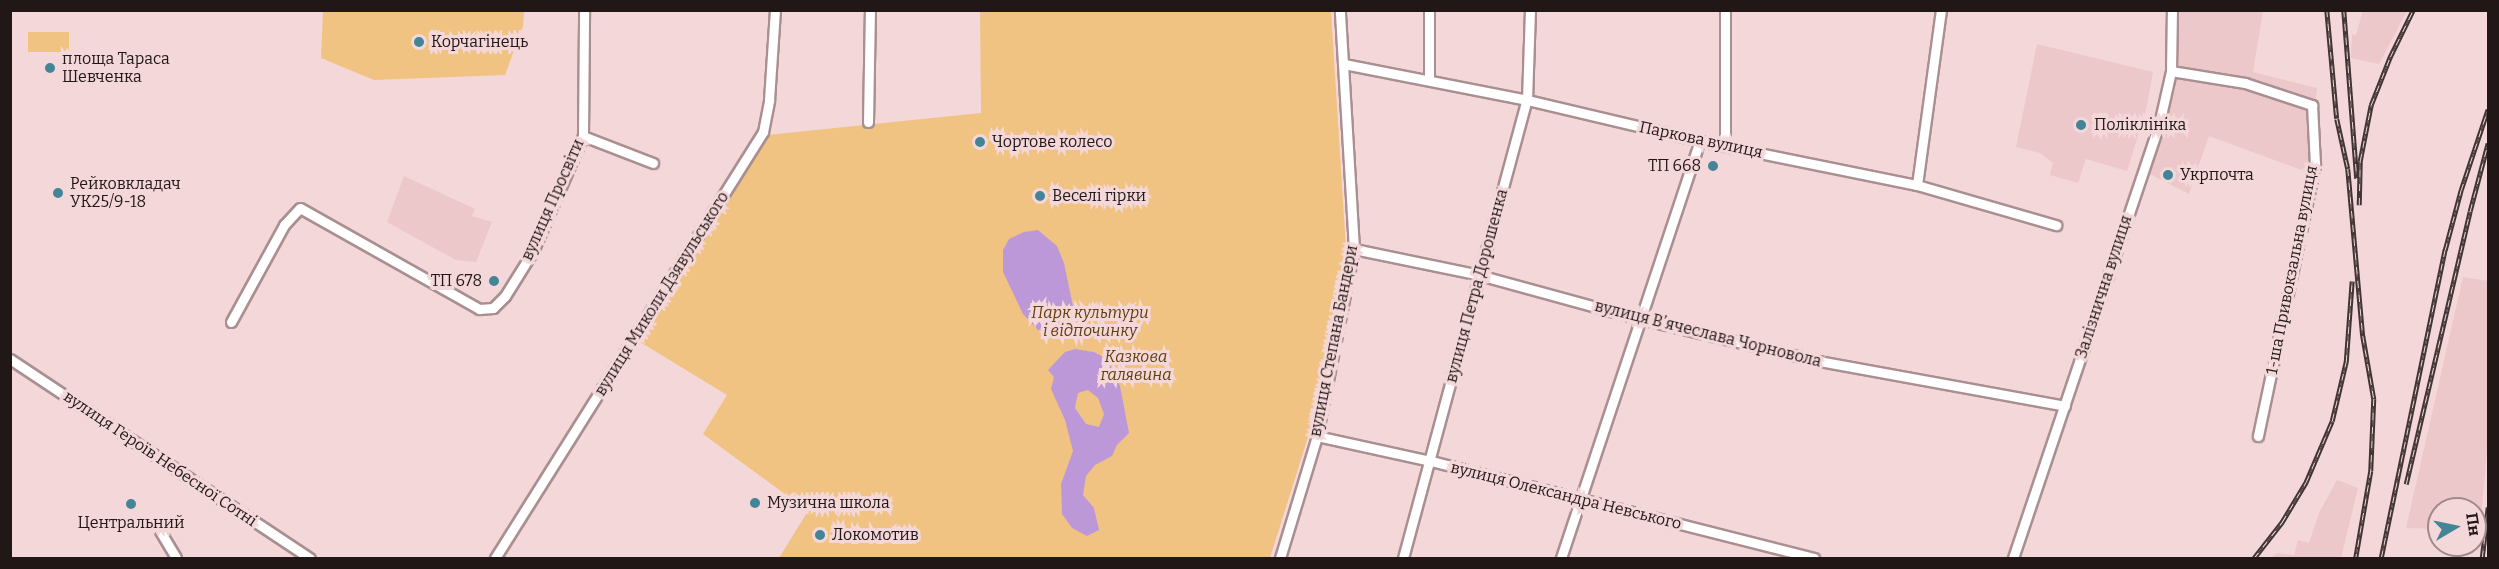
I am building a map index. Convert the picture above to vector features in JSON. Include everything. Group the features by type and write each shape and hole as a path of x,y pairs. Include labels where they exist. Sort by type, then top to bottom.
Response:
{"street":[{"name":"вулиця Просвіти","path":"231,322 284,225 300,208 479,309 493,308 505,296 533,251 582,136 584,10"},
{"name":"вулиця Миколи Дзявульського","path":"495,558 763,132 770,100 775,10"},
{"path":"868,122 870,10"},
{"name":"вулиця Степана Бандери","path":"1280,558 1317,436 1354,249 1340,10"},
{"path":"1429,10 1429,80"},
{"name":"вулиця Петра Дорошенка","path":"1403,558 1527,100 1530,10"},
{"path":"1725,10 1725,146"},
{"path":"1917,185 1941,10"},
{"name":"Залізнична вулиця","path":"2013,558 2160,120 2171,71 2172,10"},
{"name":"Паркова вулиця","path":"1344,64 1527,100 1700,141 1917,185 2056,225"},
{"name":"1-ша Привокзальна вулиця","path":"2171,71 2245,83 2312,105 2315,165 2258,436"},
{"path":"582,136 653,163"},
{"path":"1561,558 1700,141"},
{"name":"вулиця Вʼячеслава Чорновола","path":"1354,249 1479,275 1640,319 1813,360 2065,406"},
{"name":"вулиця Героїв Небесної Сотні","path":"10,359 310,558"},
{"name":"вулиця Олександра Невського","path":"1317,436 1431,461 1814,558"},
{"path":"160,531 176,558"}],"shaded area":[{"path":"2363,10 2407,11 2379,64 2351,58 2352,34 2356,35"},
{"path":"2179,11 2263,11 2253,72 2317,88 2307,172 2209,136 2189,194 2148,173 2176,77"},
{"name":"Поліклініка","path":"2037,44 2153,72 2146,110 2127,171 2086,159 2078,183 2050,175 2053,163 2040,153 2016,147"},
{"path":"404,176 475,209 472,216 492,222 476,262 456,260 387,222"},
{"path":"1038,230 1057,246 1064,263 1073,306 1072,321 1063,328 1052,331 1038,330 1023,314 1003,272 1003,250 1009,239 1024,232"},
{"path":"2463,277 2488,281 2488,442 2483,497 2427,497 2427,529 2406,528"},
{"path":"1075,349 1094,352 1107,359 1120,386 1129,433 1117,445 1112,456 1095,465 1086,476 1083,495 1094,508 1099,530 1087,536 1072,528 1062,514 1061,484 1073,451 1065,420 1051,389 1054,377 1048,370 1065,352","holes":["1088,390 1098,398 1104,414 1099,427 1086,424 1075,408 1078,393"]},
{"path":"2337,480 2358,488 2341,558 2271,558 2277,553 2294,555 2298,540 2309,543 2319,513"}],"green space":[{"name":"Корчагінець","path":"524,10 524,13 523,26 505,75 374,80 321,58 323,11"},
{"name":"Парк культури і відпочинку","path":"980,11 1331,11 1346,249 1309,434 1270,558 779,558 808,511 703,434 727,395 640,342 767,135 981,113"},
{"path":"28,32 69,32 69,52 28,52"}],"railway":[{"path":"2327,10 2337,119 2348,169 2363,336 2374,399 2371,471 2356,558"},
{"path":"2344,10 2357,178"},
{"path":"2359,205 2360,161 2371,105 2390,57 2413,10"},
{"path":"2381,558 2445,250 2461,190 2488,109"},
{"path":"2406,484 2488,143"},
{"path":"2254,558 2282,522 2306,482 2332,421 2346,362 2352,281"},
{"path":"2482,558 2488,507"}],"place":[{"name":"Корчагінець","path":"419,42"},
{"name":"площа Тараса Шевченка","path":"50,68"},
{"name":"Поліклініка","path":"2081,125"},
{"name":"Чортове колесо","path":"980,142"},
{"name":"ТП 668","path":"1713,166"},
{"name":"Укрпочта","path":"2168,175"},
{"name":"Рейковкладач УК25/9-18","path":"58,193"},
{"name":"Веселі гірки","path":"1040,196"},
{"name":"ТП 678","path":"494,281"},
{"name":"Музична школа","path":"755,503"},
{"name":"Центральний","path":"131,504"},
{"name":"Локомотив","path":"820,535"}],"park label":[{"name":"Казкова галявина","path":"1136,366"}]}
